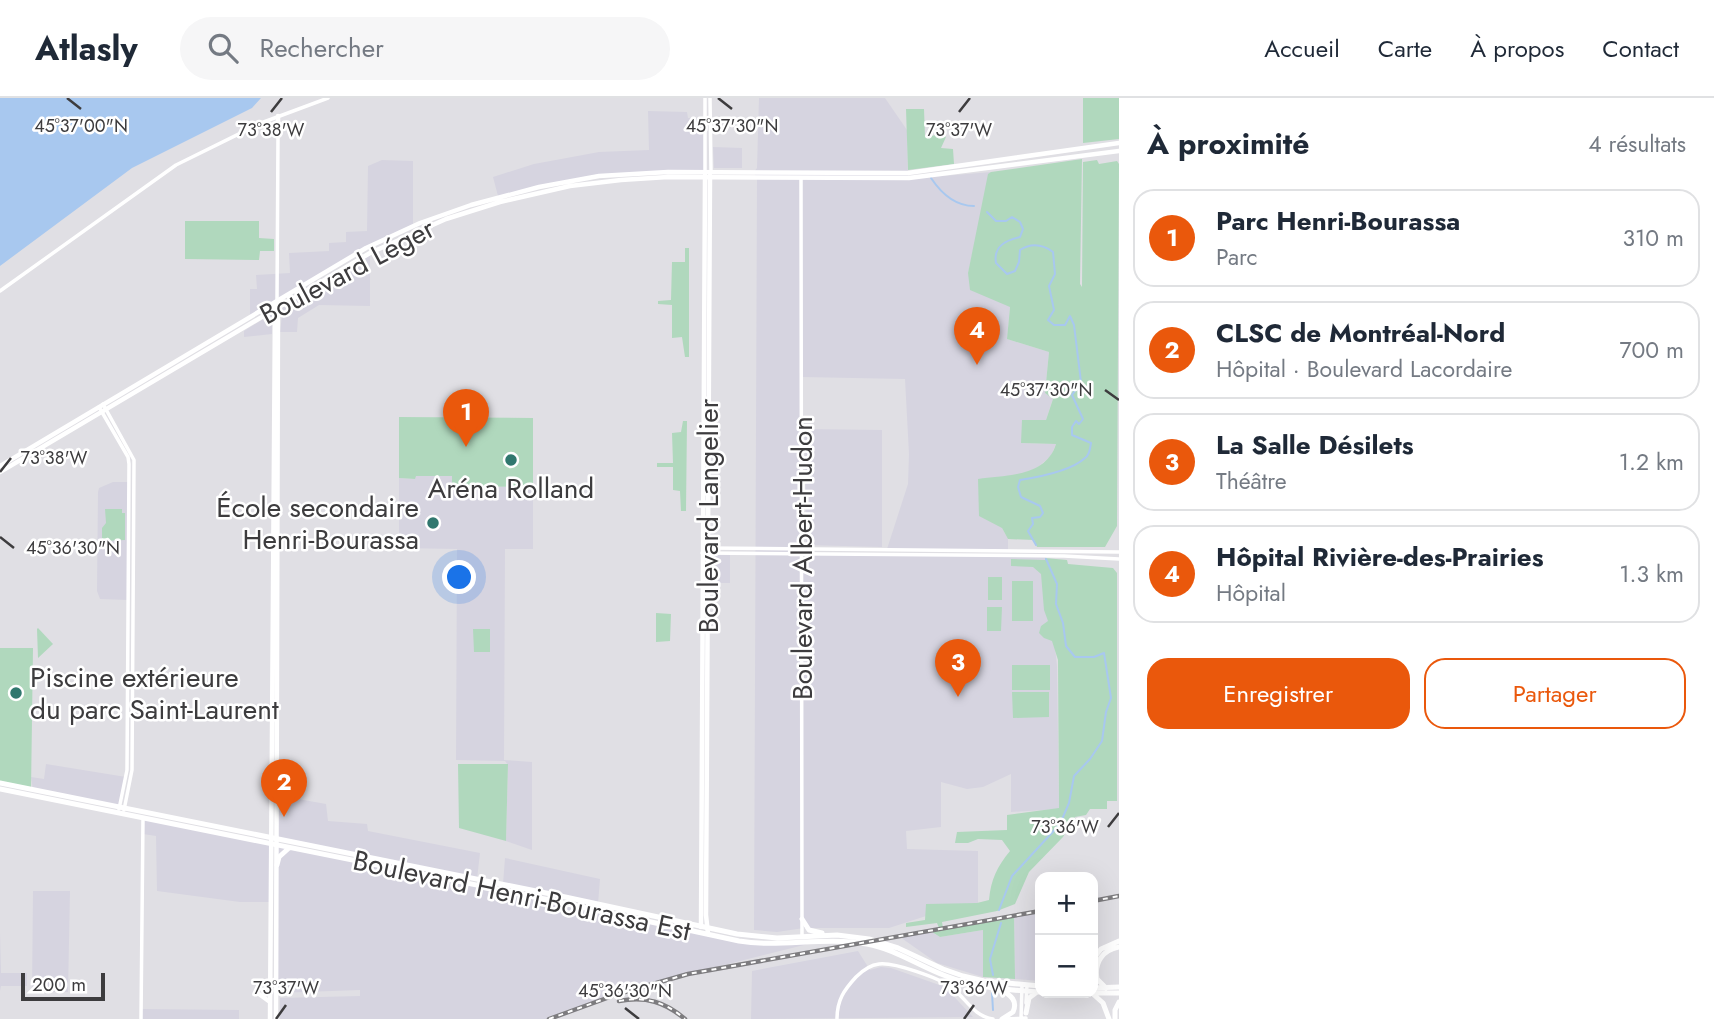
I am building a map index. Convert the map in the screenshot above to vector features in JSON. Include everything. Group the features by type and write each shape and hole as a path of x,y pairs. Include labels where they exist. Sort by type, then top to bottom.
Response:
{"main road":[{"path":"278,116 278,136"},
{"path":"899,176 1119,143"},
{"path":"899,176 1119,151"},
{"name":"Boulevard Léger","path":"0,466 277,304 392,241 464,213 514,198 570,186 668,174 899,176"},
{"name":"Boulevard Langelier","path":"704,930 708,174"},
{"path":"270,1019 274,841 277,304"},
{"name":"Boulevard Léger","path":"0,472 102,408"},
{"name":"Boulevard Henri-Bourassa Est","path":"0,783 704,930"},
{"name":"Boulevard Henri-Bourassa Est","path":"0,789 121,810"},
{"path":"274,841 277,865 276,1019"},
{"name":"Boulevard Henri-Bourassa Est","path":"274,841 296,849 704,930 755,937 840,940 869,944 897,953 949,978 998,989 1024,988"},
{"path":"277,865 285,850 296,849"},
{"path":"802,919 808,930 828,935"},
{"name":"Boulevard Henri-Bourassa Est","path":"802,939 848,935 878,941 969,978 1035,989"},
{"path":"1098,953 1119,941"},
{"path":"1106,988 1097,979 1097,964 1105,952 1119,947"},
{"path":"1098,990 1119,987"},
{"path":"998,989 1011,995 1015,1003 1013,1013 1004,1019"},
{"path":"1098,991 1119,993"},
{"path":"1024,1017 1029,998 1035,993"},
{"path":"259,994 270,1003"},
{"path":"1098,997 1109,1019"},
{"path":"1115,1019 1119,1002"}],"street":[{"path":"0,291 163,173 240,133 328,98"},
{"name":"Boulevard Langelier","path":"708,98 708,174"},
{"path":"277,304 278,136"},
{"name":"Boulevard Albert-Hudon","path":"802,175 802,939"},
{"path":"102,408 132,454 134,462 132,770 121,810"},
{"path":"705,550 1119,552"},
{"path":"802,551 1119,559"},
{"path":"141,1019 144,815"},
{"path":"837,1019 838,1001 843,992 868,967 887,964 943,982 977,1013 993,1019"},
{"path":"1004,1019 1024,1017 1024,988"}],"shaded area":[{"path":"759,98 885,98 907,130 908,179 991,172 968,273 1010,306 1007,339 1049,352 1045,393 1053,399 1046,420 1021,443 1056,444 1051,456 1033,471 1002,528 1008,539 1008,551 887,549 908,484 905,379 802,377 802,553 1046,556 1057,666 1059,809 1011,812 1011,774 983,787 967,789 941,782 941,827 906,831 907,849 978,851 978,904 927,904 926,916 889,928 804,928 777,932 754,930 757,180 754,172 757,168"},
{"path":"648,111 687,112 688,118 705,119 705,172 599,176 498,196 493,177 534,164 599,152 649,150"},
{"path":"713,147 742,148 742,168 714,168"},
{"path":"382,160 413,161 413,226 366,248 250,316 250,289 257,289 256,275 290,273 289,253 329,251 329,243 346,242 346,232 367,231 368,166"},
{"path":"370,253 370,306 319,305 298,318 297,332 280,332 283,307"},
{"path":"270,315 272,334 244,337 244,331"},
{"path":"805,429 882,430 882,547 806,545"},
{"path":"415,476 452,476 453,486 533,487 533,549 505,549 504,760 532,762 532,850 506,841 508,765 505,761 456,760 457,549 399,548 399,478 415,479"},
{"path":"113,482 129,482 128,600 100,599 97,591 98,492 99,488"},
{"path":"730,552 730,583 707,583 707,553"},
{"path":"46,764 126,777 119,807 33,790 31,777 44,779"},
{"path":"276,795 326,804 328,821 367,824 368,831 480,853 477,879 277,839"},
{"path":"143,818 271,843 270,902 240,902 157,891 156,836 143,834"},
{"path":"277,844 739,941 820,941 688,974 564,1011 549,1019 280,1019 280,998 360,996 360,990 276,993"},
{"path":"505,858 600,879 598,904 503,884"},
{"path":"33,891 70,891 68,992 32,992"},
{"path":"1035,911 1035,981 1015,979 1014,915"},
{"path":"929,930 940,937 983,930 983,977 937,963 900,937"},
{"path":"0,932 1,973 27,973 27,986 1,986 0,991"},
{"path":"858,951 870,970 891,968 945,987 973,1017 751,1019 752,971"},
{"path":"141,1009 239,1010 239,1019 141,1019"}],"green space":[{"path":"1083,98 1119,98 1119,139 1083,143"},
{"path":"906,109 924,109 925,137 942,134 946,137 941,148 953,149 954,164 908,170"},
{"path":"1082,159 1082,287 1083,162 1097,160 1099,164 1117,161 1119,164 1117,526 1105,547 1037,547 1034,540 1008,539 1002,528 979,516 978,479 1034,469 1051,455 1056,444 1021,443 1022,420 1046,420 1053,399 1045,393 1049,352 1007,339 1010,307 970,290 968,273 988,174"},
{"path":"185,221 259,221 259,238 274,239 274,251 260,251 259,260 185,259"},
{"path":"685,248 689,248 689,357 685,357 682,337 672,338 672,305 658,304 658,301 671,300 672,262 685,262"},
{"path":"399,417 533,418 533,487 452,486 452,476 399,478"},
{"path":"683,421 687,421 686,511 681,511 680,491 673,490 673,467 657,467 657,463 673,463 672,433 681,432"},
{"path":"105,509 122,509 122,513 125,513 125,540 102,541 102,528 106,523"},
{"path":"1011,559 1067,560 1068,564 1113,568 1117,573 1117,801 1107,801 1107,809 1090,809 1086,815 1075,817 1063,837 1029,872 1015,904 997,911 942,922 943,928 1014,915 1015,979 983,977 983,930 940,937 929,930 939,928 937,923 906,927 906,923 925,920 926,904 977,903 989,900 995,874 1010,851 1002,840 978,839 968,843 955,843 957,832 1007,830 1007,815 1059,808 1058,660 1052,641 1039,633 1041,626 1048,621 1044,610 1041,574 1033,567 1011,566"},
{"path":"988,577 1002,577 1002,600 988,600"},
{"path":"1012,581 1033,581 1033,621 1012,621"},
{"path":"987,607 1002,607 1001,631 987,631"},
{"path":"656,613 671,614 670,641 656,642"},
{"path":"37,629 53,644 38,658"},
{"path":"473,629 490,629 490,652 474,652"},
{"path":"0,648 33,648 31,790 0,783"},
{"path":"1012,665 1050,665 1050,690 1012,690"},
{"path":"1012,692 1049,692 1049,717 1013,718"},
{"path":"458,764 508,764 506,841 459,828"}],"water":[{"path":"0,98 261,98 252,108 132,168 0,266"}],"waterway":[{"path":"931,178 949,198 974,206"},
{"path":"987,212 996,221 1006,221 1012,217 1020,222 1023,229 1020,237 1005,242 997,252 996,263 1007,274 1015,271 1020,250 1028,246 1045,247 1053,252 1055,274 1049,286 1054,310 1048,320 1054,325 1065,325 1070,316 1074,325 1081,382 1072,395 1083,419 1079,424 1076,421 1072,427 1072,435 1091,443 1090,449 1087,457 1079,463 1063,470 1020,480 1018,487 1021,497 1040,506 1043,513 1040,517 1032,518 1033,524 1028,531 1036,545"},
{"path":"999,910 1012,876 1060,824 1069,803 1074,776 1102,741 1111,698 1104,653 1094,657 1075,657 1066,646 1063,623 1056,604 1057,584 1046,559"},
{"path":"993,975 990,959 1001,923"},
{"path":"992,993 993,1010"}],"railway":[{"path":"1098,900 1119,896"},
{"path":"549,1019 618,994 688,974 1035,912"},
{"path":"619,1001 638,999 655,1002 670,1008 685,1019"}],"place":[{"name":"Hôpital Rivière-des-Prairies","path":"977,365"},
{"name":"Parc Henri-Bourassa","path":"466,447"},
{"name":"Aréna Rolland","path":"511,460"},
{"name":"École secondaire Henri-Bourassa","path":"433,523"},
{"name":"Piscine extérieure du parc Saint-Laurent","path":"16,693"},
{"name":"La Salle Désilets","path":"958,697"},
{"name":"CLSC de Montréal-Nord","path":"284,817"}]}
